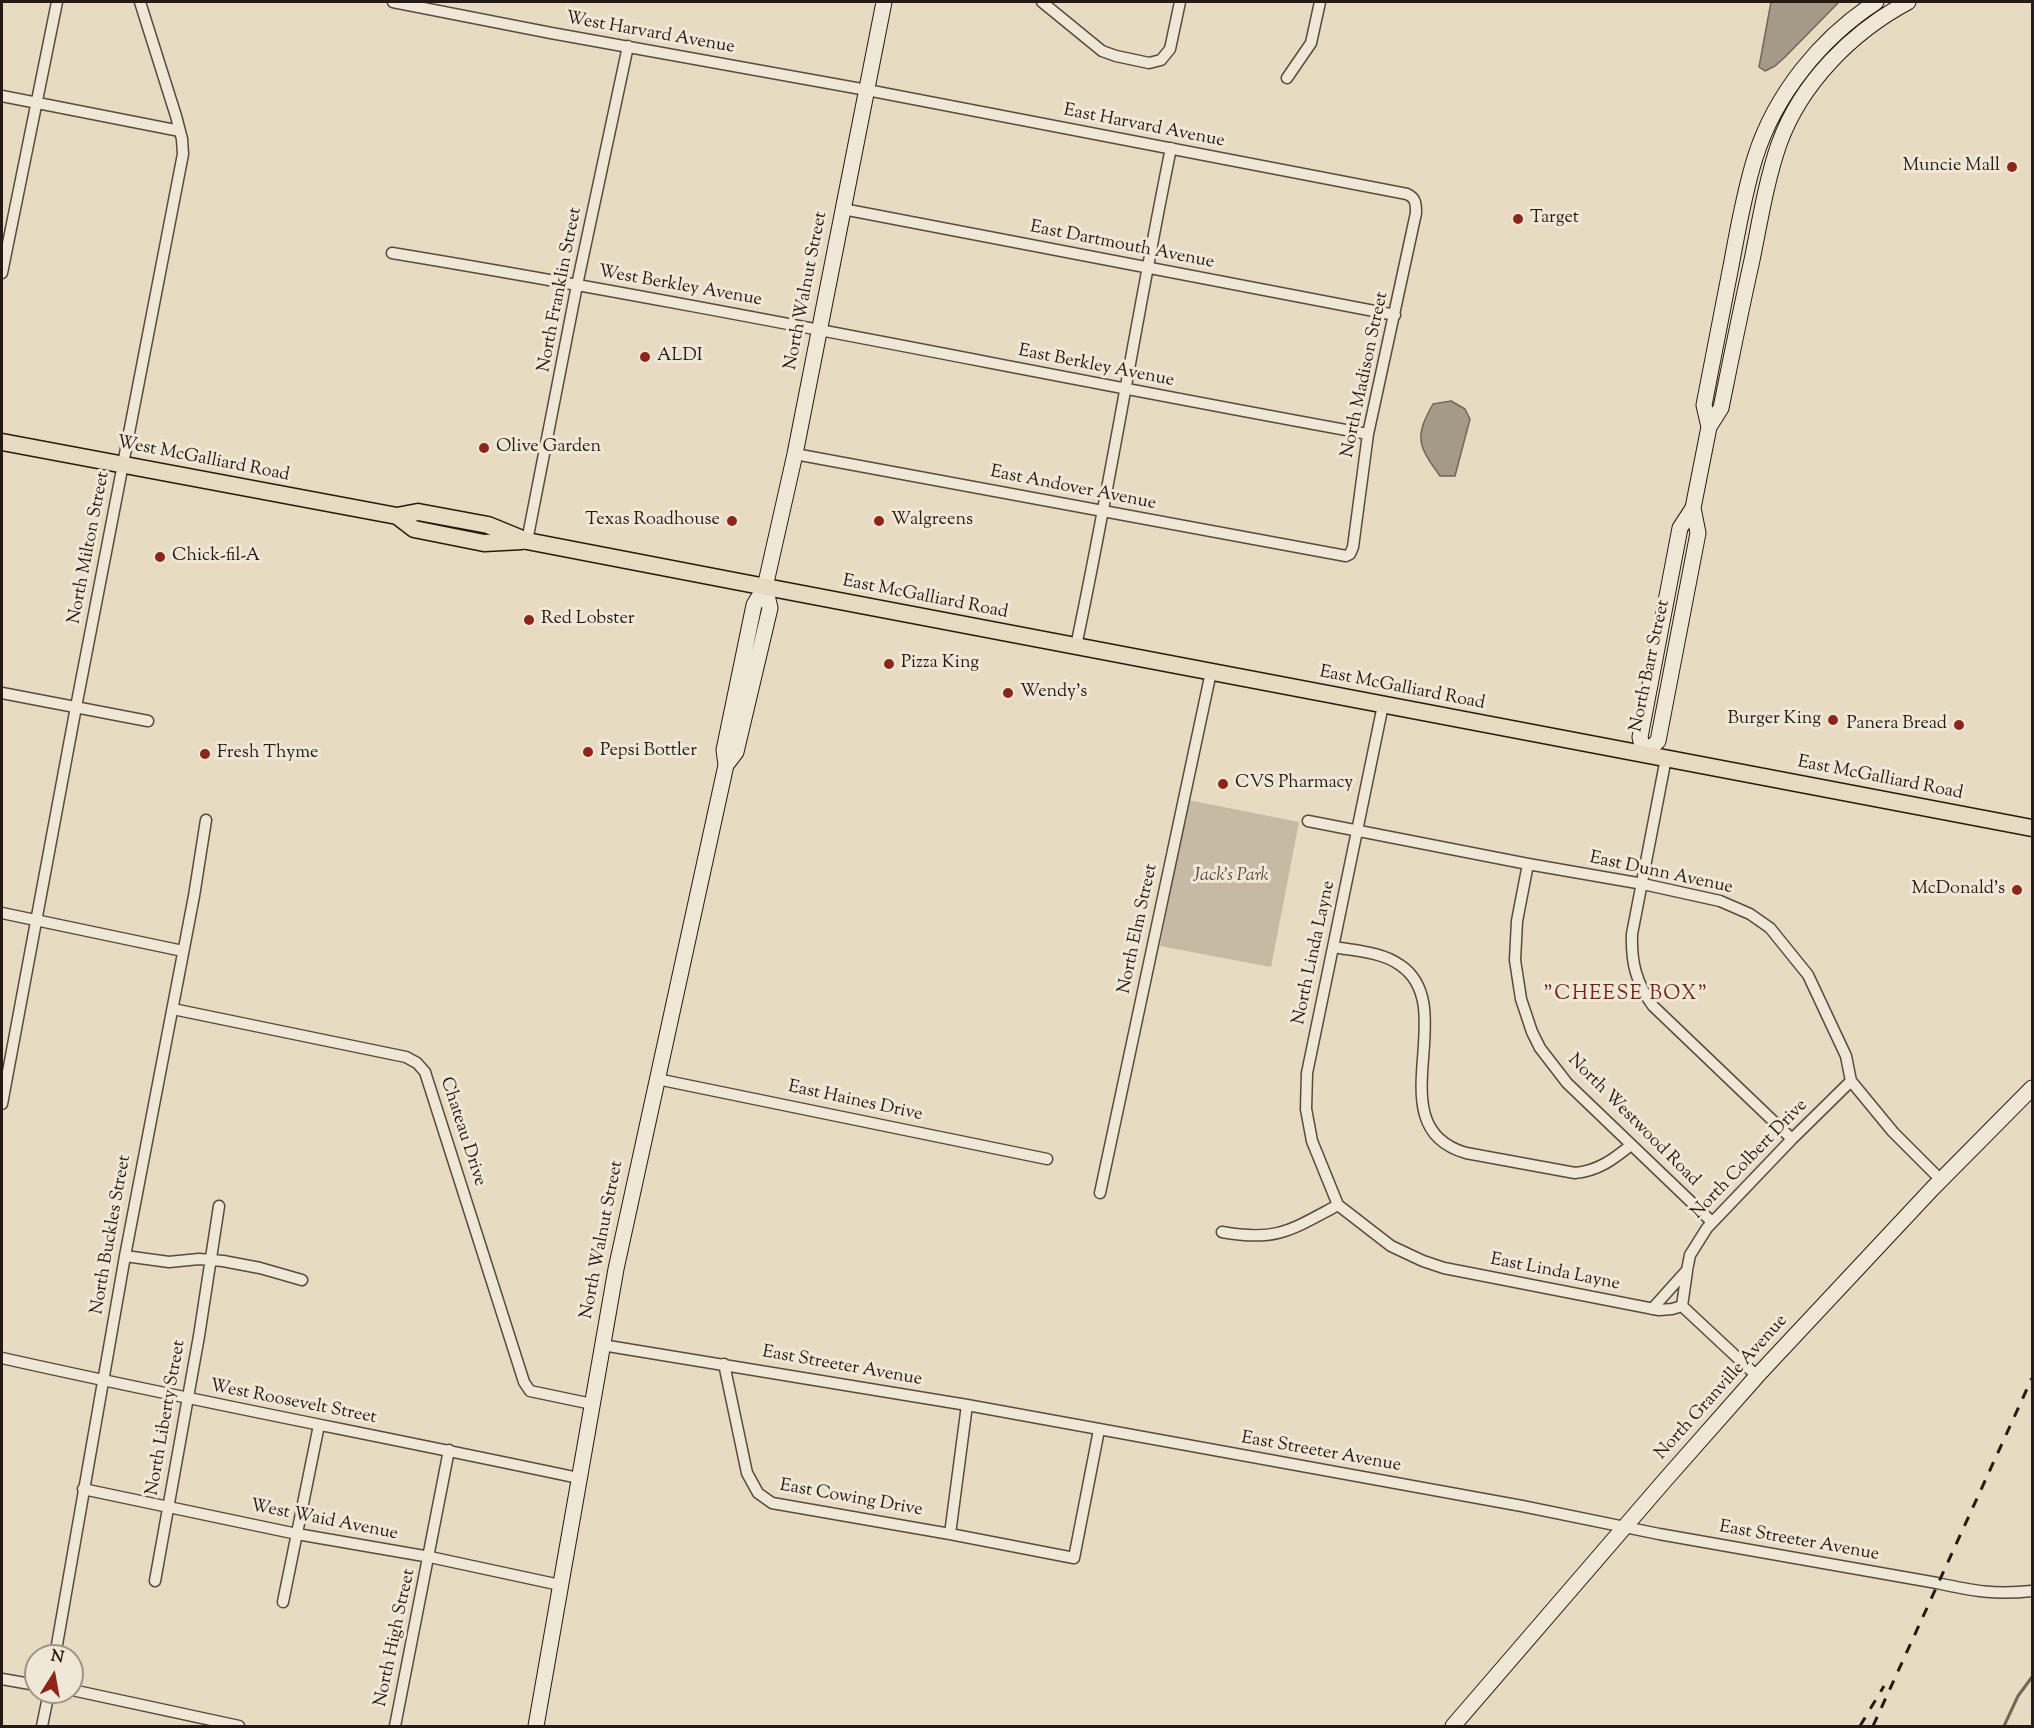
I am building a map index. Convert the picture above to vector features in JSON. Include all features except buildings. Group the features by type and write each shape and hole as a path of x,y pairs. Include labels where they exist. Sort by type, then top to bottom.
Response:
{"main road":[{"name":"North Walnut Street","path":"536,1726 616,1269 726,765 736,752 770,608 765,587 795,454 884,2"},
{"name":"North Barr Street","path":"1644,754 1658,741 1698,532 1693,508 1708,427 1704,405 1744,199 1755,157 1778,106 1800,72 1820,48 1855,15 1876,2"},
{"name":"North Barr Street","path":"1708,427 1721,408 1763,204 1774,159 1783,135 1814,80 1866,30 1908,2"},
{"name":"West McGalliard Road","path":"2,442 397,516 414,529 484,543 527,541 765,587"},
{"name":"East McGalliard Road","path":"765,587 2032,828"},
{"name":"North Granville Avenue","path":"1453,1726 1757,1376 1941,1180 2032,1088"}],"street":[{"path":"2,273 57,2"},
{"name":"North Milton Street","path":"2,1104 183,154 180,131 140,2"},
{"name":"West Harvard Avenue","path":"393,2 867,90"},
{"path":"1042,2 1102,51 1149,63 1161,60 1170,50 1180,2"},
{"path":"1287,78 1311,43 1320,2"},
{"name":"North Franklin Street","path":"527,541 577,285 628,46"},
{"name":"East Harvard Avenue","path":"867,90 1407,194 1414,199"},
{"path":"2,96 180,131"},
{"path":"1076,646 1171,148"},
{"name":"North Madison Street","path":"1346,556 1350,554 1353,547 1368,434 1416,213 1414,199"},
{"name":"East Dartmouth Avenue","path":"843,209 1395,315"},
{"name":"West Berkley Avenue","path":"392,253 819,328"},
{"name":"East Berkley Avenue","path":"819,328 1124,389 1368,434"},
{"name":"East Andover Avenue","path":"795,454 1346,556"},
{"name":"North Elm Street","path":"1100,1193 1211,672"},
{"path":"2,693 148,722"},
{"name":"North Linda Layne","path":"1338,1204 1312,1141 1306,1109 1305,1087 1383,705"},
{"path":"1666,758 1632,934 1633,966 1642,990 1653,1006 1792,1139"},
{"name":"North Buckles Street","path":"57,1644 125,1256 194,896 206,820"},
{"name":"East Dunn Avenue","path":"1308,821 1643,884 1720,901 1750,914 1770,928 1797,959 1816,990 1846,1056 1851,1081 1893,1132 1941,1180"},
{"name":"North Westwood Road","path":"1528,864 1517,921 1515,960 1518,988 1527,1020 1540,1048 1560,1075 1712,1222"},
{"path":"2,912 183,951"},
{"path":"1334,947 1388,958 1407,970 1415,980 1422,994 1424,1009 1423,1107 1432,1130 1449,1146 1466,1153 1575,1173 1586,1172 1607,1164 1631,1144"},
{"name":"Chateau Drive","path":"172,1010 406,1057 417,1063 425,1072 524,1382 530,1391 592,1404"},
{"name":"East Haines Drive","path":"657,1079 1047,1159"},
{"name":"North Colbert Drive","path":"1682,1306 1687,1270 1701,1234 1851,1081"},
{"path":"1222,1232 1241,1235 1271,1235 1296,1228 1338,1204"},
{"name":"East Linda Layne","path":"1338,1204 1391,1246 1423,1262 1652,1309 1665,1310 1682,1306"},
{"name":"North Liberty Street","path":"155,1581 199,1336 219,1206"},
{"path":"125,1256 169,1262 210,1260 260,1268 302,1280"},
{"name":"North Colbert Drive","path":"1652,1309 1687,1270"},
{"path":"1682,1306 1757,1376"},
{"name":"East Streeter Avenue","path":"602,1345 967,1405 1980,1592 2006,1594 2032,1591"},
{"name":"West Roosevelt Street","path":"2,1358 578,1478"},
{"name":"East Cowing Drive","path":"724,1364 747,1473 758,1493 767,1500 778,1505 1074,1558 1099,1430"},
{"path":"950,1534 967,1405"},
{"path":"283,1602 319,1425"},
{"name":"North High Street","path":"395,1726 430,1557 449,1450"},
{"name":"West Waid Avenue","path":"83,1489 297,1534 430,1557 560,1584"},
{"path":"2,1679 24,1683"},
{"path":"84,1692 239,1726"},
{"path":"42,1726 47,1704"}],"green space":[{"name":"Jack's Park","path":"1188,800 1299,822 1271,967 1160,946"}],"shaded area":[{"path":"1771,2 1839,2 1784,58 1765,71 1759,67"},
{"path":"1451,401 1465,409 1470,419 1455,476 1440,476 1423,449 1421,433 1433,404"}],"waterway":[{"path":"2004,1726 2018,1696 2032,1677"}],"railway":[{"path":"1873,1726 2032,1378"},
{"path":"1860,1726 1884,1686"}],"place":[{"name":"Muncie Mall","path":"2012,167"},
{"name":"Target","path":"1518,219"},
{"name":"ALDI","path":"645,357"},
{"name":"Olive Garden","path":"484,448"},
{"name":"Texas Roadhouse","path":"732,521"},
{"name":"Walgreens","path":"879,521"},
{"name":"Chick-fil-A","path":"160,557"},
{"name":"Red Lobster","path":"529,620"},
{"name":"Pizza King","path":"889,664"},
{"name":"Wendy's","path":"1008,693"},
{"name":"Burger King","path":"1833,720"},
{"name":"Panera Bread","path":"1959,725"},
{"name":"Pepsi Bottler","path":"588,752"},
{"name":"Fresh Thyme","path":"205,754"},
{"name":"CVS Pharmacy","path":"1223,784"},
{"name":"McDonald's","path":"2017,890"}],"district":[{"name":"\"CHEESE BOX\"","path":"1626,996"}]}
